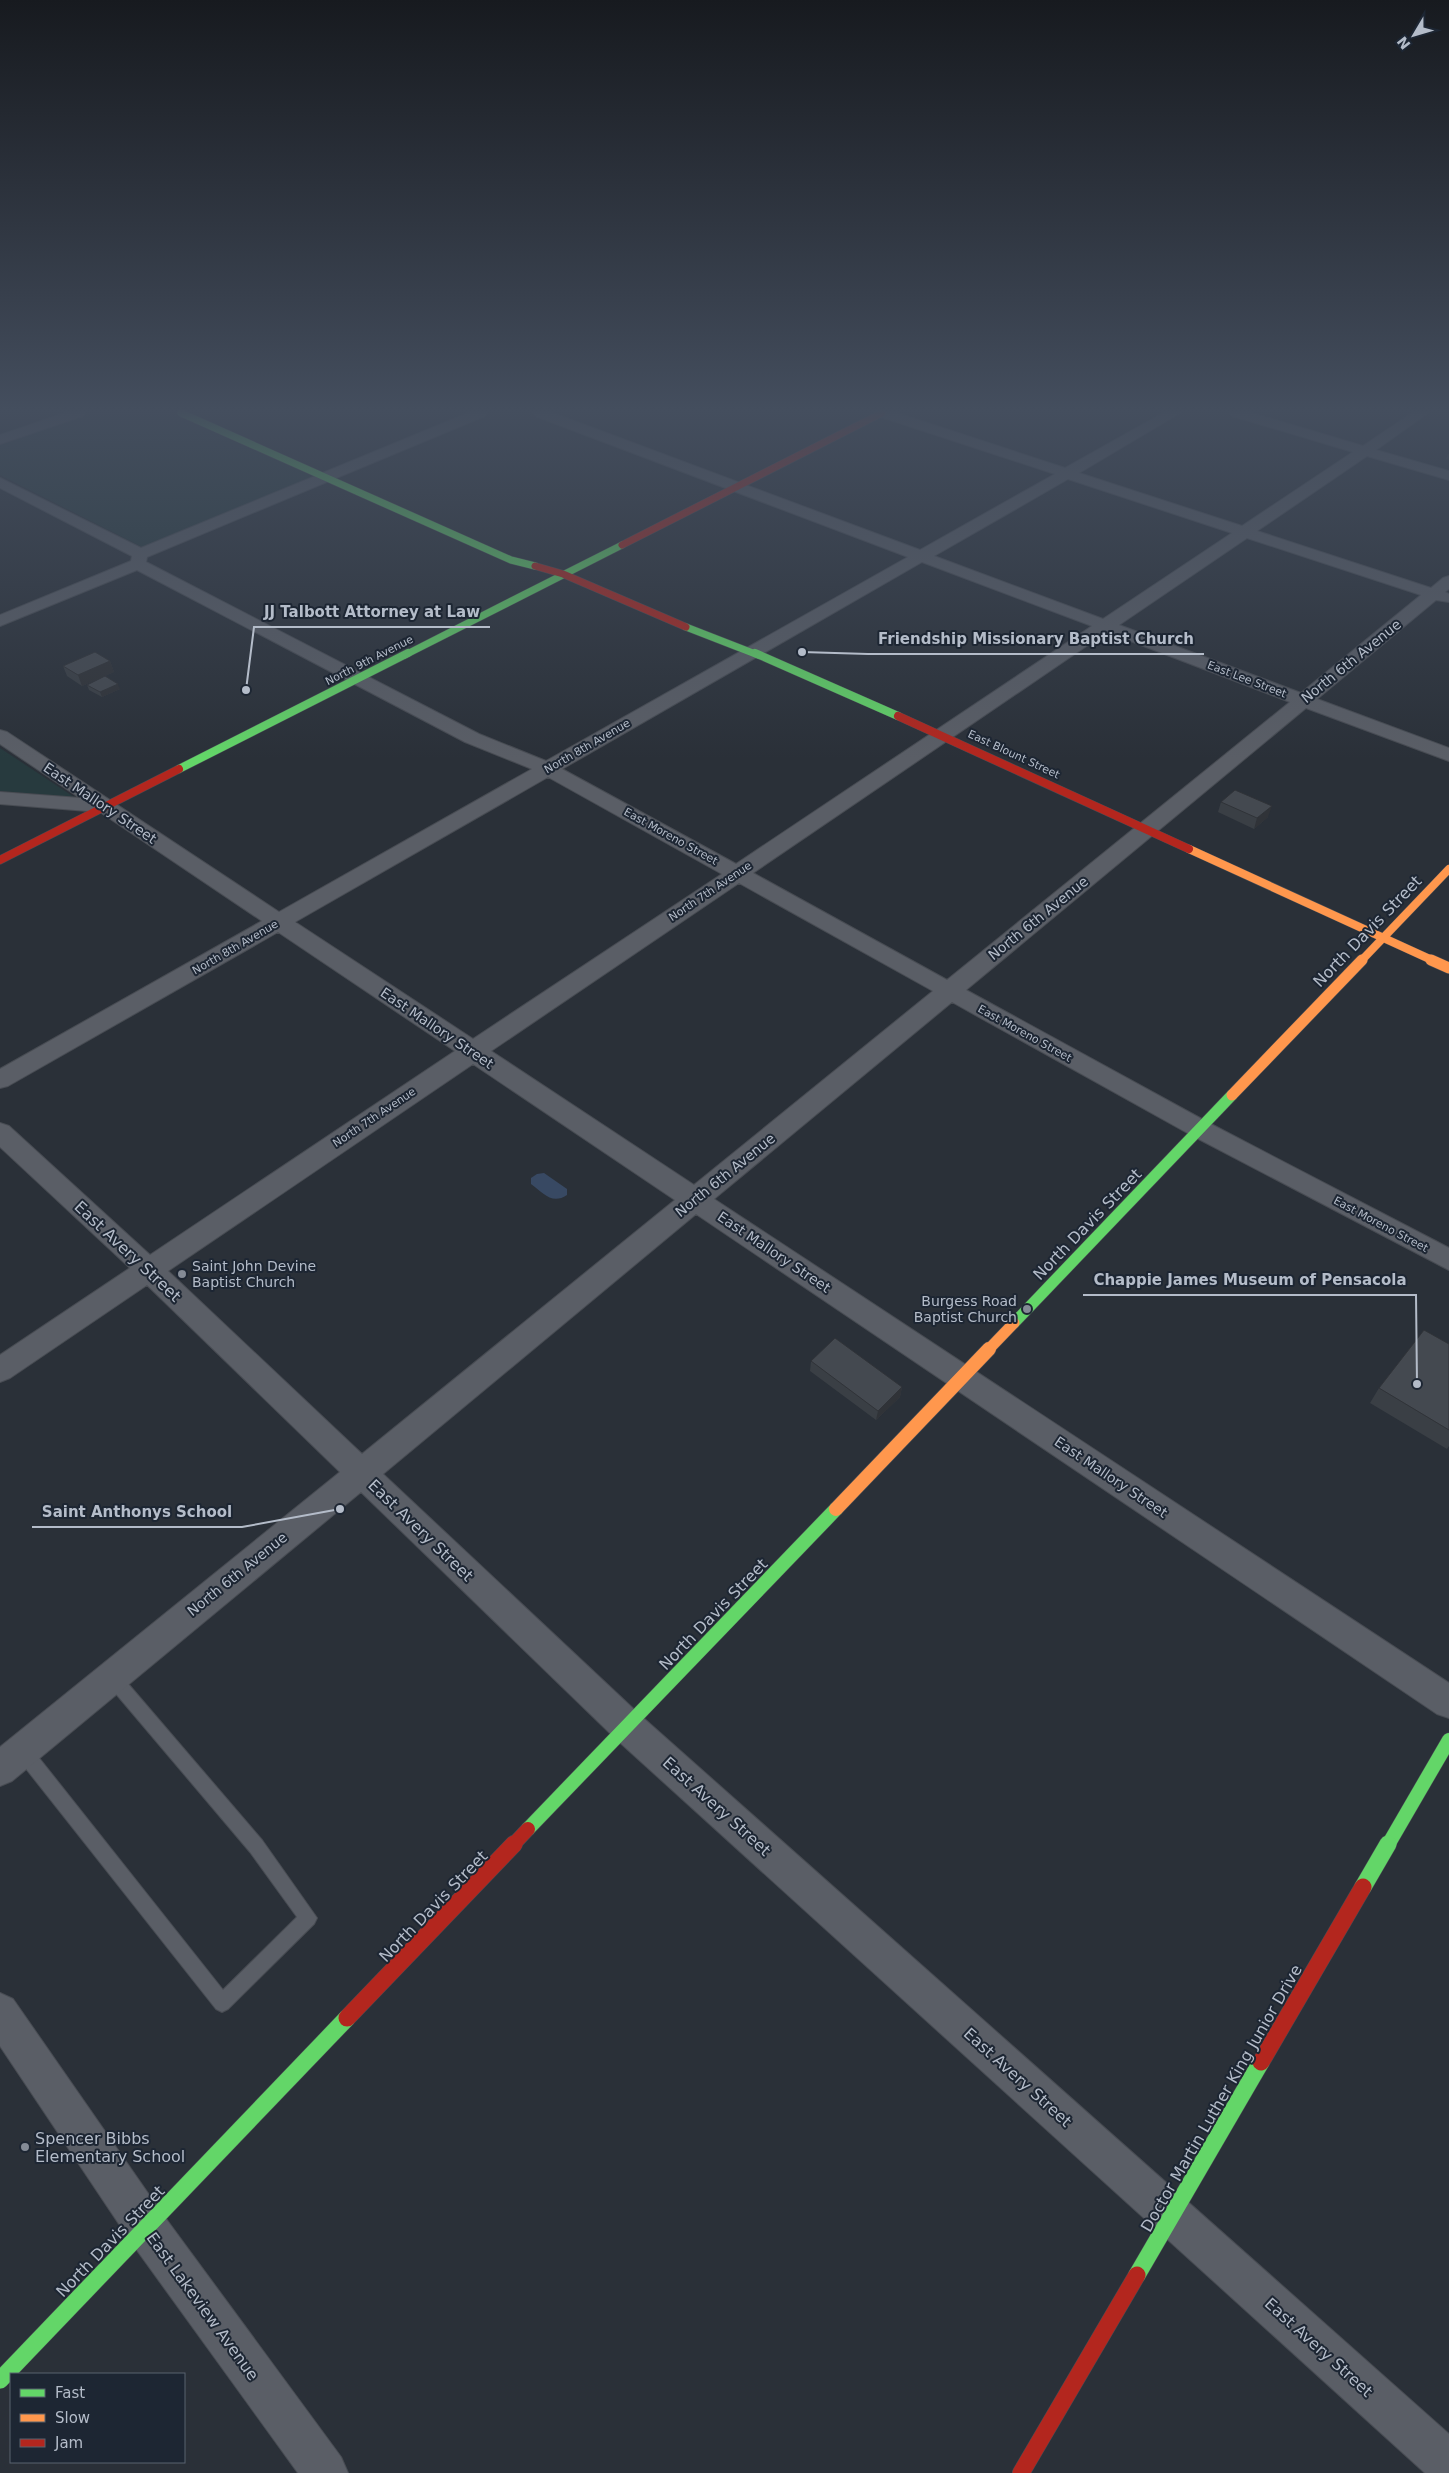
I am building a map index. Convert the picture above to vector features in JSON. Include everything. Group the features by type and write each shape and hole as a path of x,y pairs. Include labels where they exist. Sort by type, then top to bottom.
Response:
{"main road":[{"name":"East Blount Street","path":"446,528 511,560 563,574 671,621 752,652 941,735 1449,968"},
{"name":"North 9th Avenue","path":"0,860 654,528"},
{"name":"East Blount Street","path":"536,556 563,574"},
{"name":"North Davis Street","path":"0,2380 1449,869"},
{"name":"Doctor Martin Luther King Junior Drive","path":"1021,2473 1449,1740"}],"street":[{"name":"East Moreno Street","path":"84,528 357,680 472,738 548,768 1200,1129 1449,1260"},
{"path":"0,621 203,528"},
{"name":"East Lee Street","path":"846,528 1449,756"},
{"name":"North 8th Avenue","path":"0,1080 969,528"},
{"path":"1233,528 1444,591"},
{"name":"North 7th Avenue","path":"0,1370 1249,528"},
{"name":"North 6th Avenue","path":"0,1769 1303,700 1444,591"},
{"name":"East Mallory Street","path":"0,736 1449,1702"},
{"path":"0,798 105,806"},
{"name":"East Avery Street","path":"0,1132 149,1270 628,1727 1449,2464"},
{"name":"East Lakeview Avenue","path":"0,2012 146,2227 325,2473"}],"lane":[{"path":"22,1750 222,2003 308,1918 256,1846 112,1677"}],"green space":[{"path":"105,528 188,528 142,547"},
{"path":"0,748 74,797 0,791"}],"water":[{"path":"544,1173 567,1189 567,1195 557,1199 548,1197 531,1184 531,1178 537,1174"}],"building":[{"path":"95,652 110,661 78,675 63,666"},
{"path":"105,676 118,684 100,692 87,685"},
{"path":"1235,790 1272,806 1257,818 1221,802"},
{"path":"1424,1330 1449,1344 1449,1430 1379,1388"},
{"path":"835,1338 902,1387 878,1411 811,1361"}],"traffic: fast":[{"path":"440,528 511,560 535,566"},
{"path":"179,769 622,545"},
{"path":"686,627 752,652 898,716"},
{"path":"1014,1323 1232,1095"},
{"path":"528,1829 836,1509"},
{"path":"1363,1887 1449,1740"},
{"path":"0,2380 347,2018"},
{"path":"1137,2275 1261,2062"}],"traffic: slow":[{"path":"1189,849 1449,968"},
{"path":"1232,1095 1449,869"},
{"path":"836,1509 1014,1323"}],"traffic: jam":[{"path":"622,545 655,528"},
{"path":"535,566 563,574 686,627"},
{"path":"898,716 1189,849"},
{"path":"0,860 179,769"},
{"path":"347,2018 528,1829"},
{"path":"1261,2062 1363,1887"},
{"path":"1021,2473 1137,2275"}],"place":[{"name":"Friendship Missionary Baptist Church","path":"802,652"},
{"name":"JJ Talbott Attorney at Law","path":"246,690"},
{"name":"Saint John Devine Baptist Church","path":"182,1274"},
{"name":"Burgess Road Baptist Church","path":"1027,1309"},
{"name":"Chappie James Museum of Pensacola","path":"1417,1384"},
{"name":"Saint Anthonys School","path":"340,1509"},
{"name":"Spencer Bibbs Elementary School","path":"25,2147"}]}
